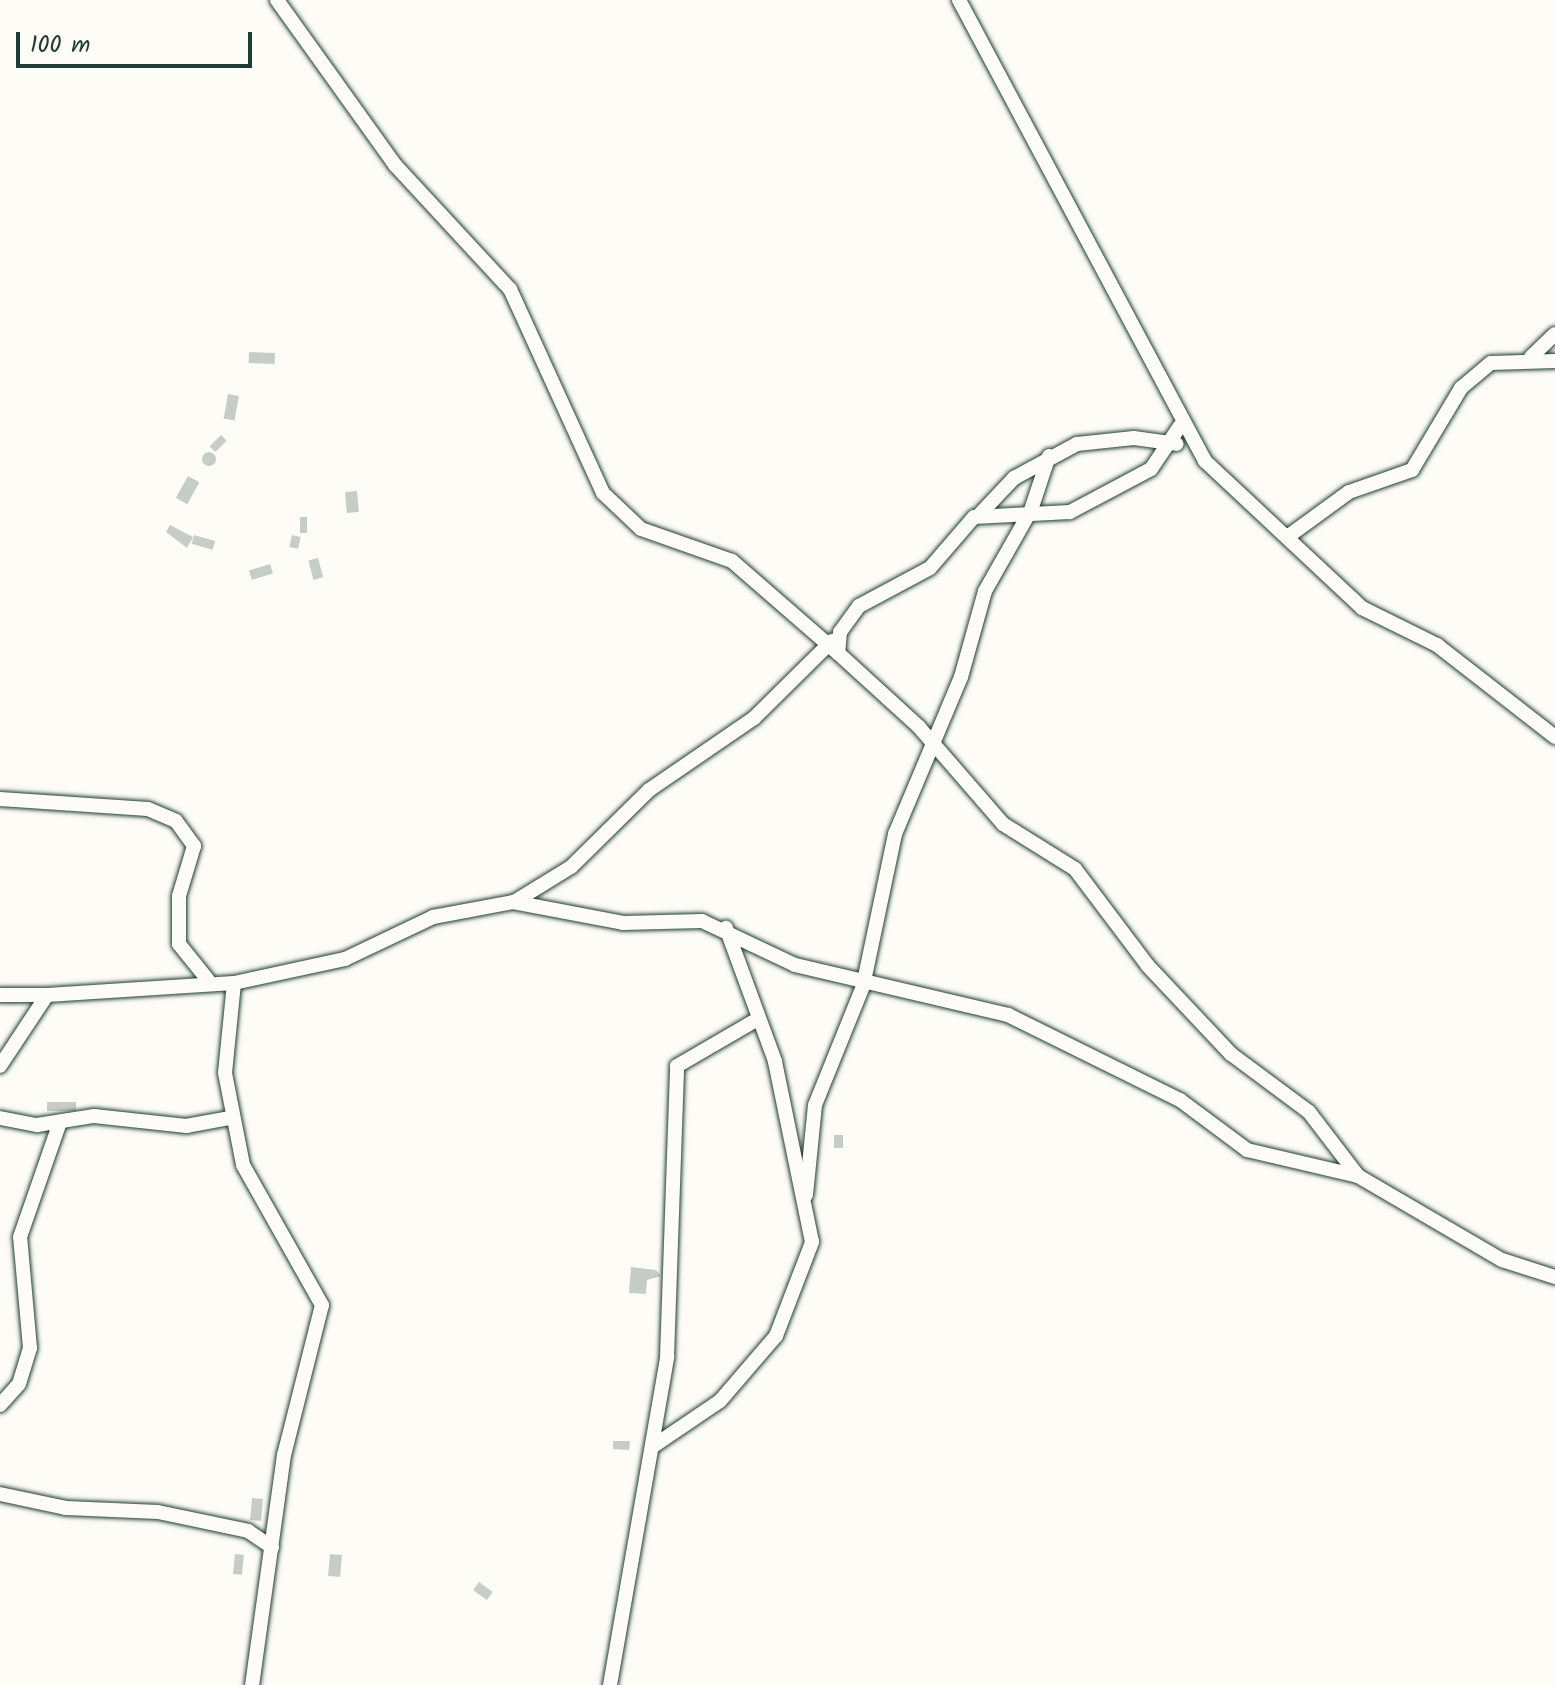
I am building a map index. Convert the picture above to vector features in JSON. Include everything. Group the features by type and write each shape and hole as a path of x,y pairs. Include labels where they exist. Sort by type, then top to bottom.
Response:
{"street":[{"path":"277,0 395,165 519,303 603,493 641,529 732,561 796,609 1003,824 1075,869 1148,966 1231,1054 1309,1112 1358,1176"},
{"path":"959,0 1028,119 1180,426 1198,452 1290,535 1362,608 1437,645 1555,737"},
{"path":"1531,357 1555,334"},
{"path":"1290,535 1349,492 1412,470 1475,373 1507,358 1531,357 1555,361"},
{"path":"980,514 1027,517 1070,512 1151,469 1180,426"},
{"path":"0,995 47,995 208,980 234,983 345,959 433,917 513,902 571,867 649,790 754,718 833,650 840,632 883,589 930,568 980,514 996,491 1049,456 1104,439 1172,442 1198,452"},
{"path":"806,1195 815,1105 863,986 895,834 932,748 985,591 1027,517 1049,456"},
{"path":"0,799 148,809 176,821 194,846 179,896 179,944 208,980"},
{"path":"513,902 623,923 702,921 726,928 795,965 863,986 1008,1015 1180,1100 1247,1150 1358,1176 1502,1260 1555,1277"},
{"path":"652,1447 720,1401 783,1326 812,1242 806,1195 788,1144 775,1061 756,1020 726,928"},
{"path":"234,983 225,1033 230,1118 252,1189 322,1305 284,1455 252,1685"},
{"path":"0,1066 47,995"},
{"path":"610,1685 652,1447 676,1223 677,1066 756,1020"},
{"path":"0,1118 60,1122 94,1116 186,1126 230,1118"},
{"path":"0,1405 19,1384 30,1348 20,1237 60,1122"},
{"path":"0,1494 66,1508 158,1512 239,1529 272,1547"}],"building":[{"path":"249,352 275,353 275,364 249,363"},
{"path":"228,394 239,396 234,421 224,419"},
{"path":"221,435 227,441 215,452 210,446"},
{"path":"209,452 216,459 209,466 202,459"},
{"path":"188,476 199,482 187,504 176,498"},
{"path":"357,491 359,512 347,513 345,492"},
{"path":"300,517 307,517 307,533 300,533"},
{"path":"170,525 193,537 187,548 166,532"},
{"path":"194,535 215,541 213,550 192,544"},
{"path":"292,535 301,537 298,549 289,547"},
{"path":"318,558 323,577 314,580 308,561"},
{"path":"270,564 273,574 252,580 249,570"},
{"path":"47,1102 76,1102 76,1111 47,1111"},
{"path":"834,1135 843,1135 843,1148 834,1148"},
{"path":"631,1267 656,1270 661,1276 647,1280 646,1294 629,1293"},
{"path":"613,1441 630,1441 629,1450 613,1449"},
{"path":"252,1498 263,1499 261,1521 250,1520"},
{"path":"235,1554 244,1555 242,1575 233,1574"},
{"path":"330,1554 342,1555 340,1577 328,1576"},
{"path":"479,1582 493,1592 487,1600 473,1590"}]}
